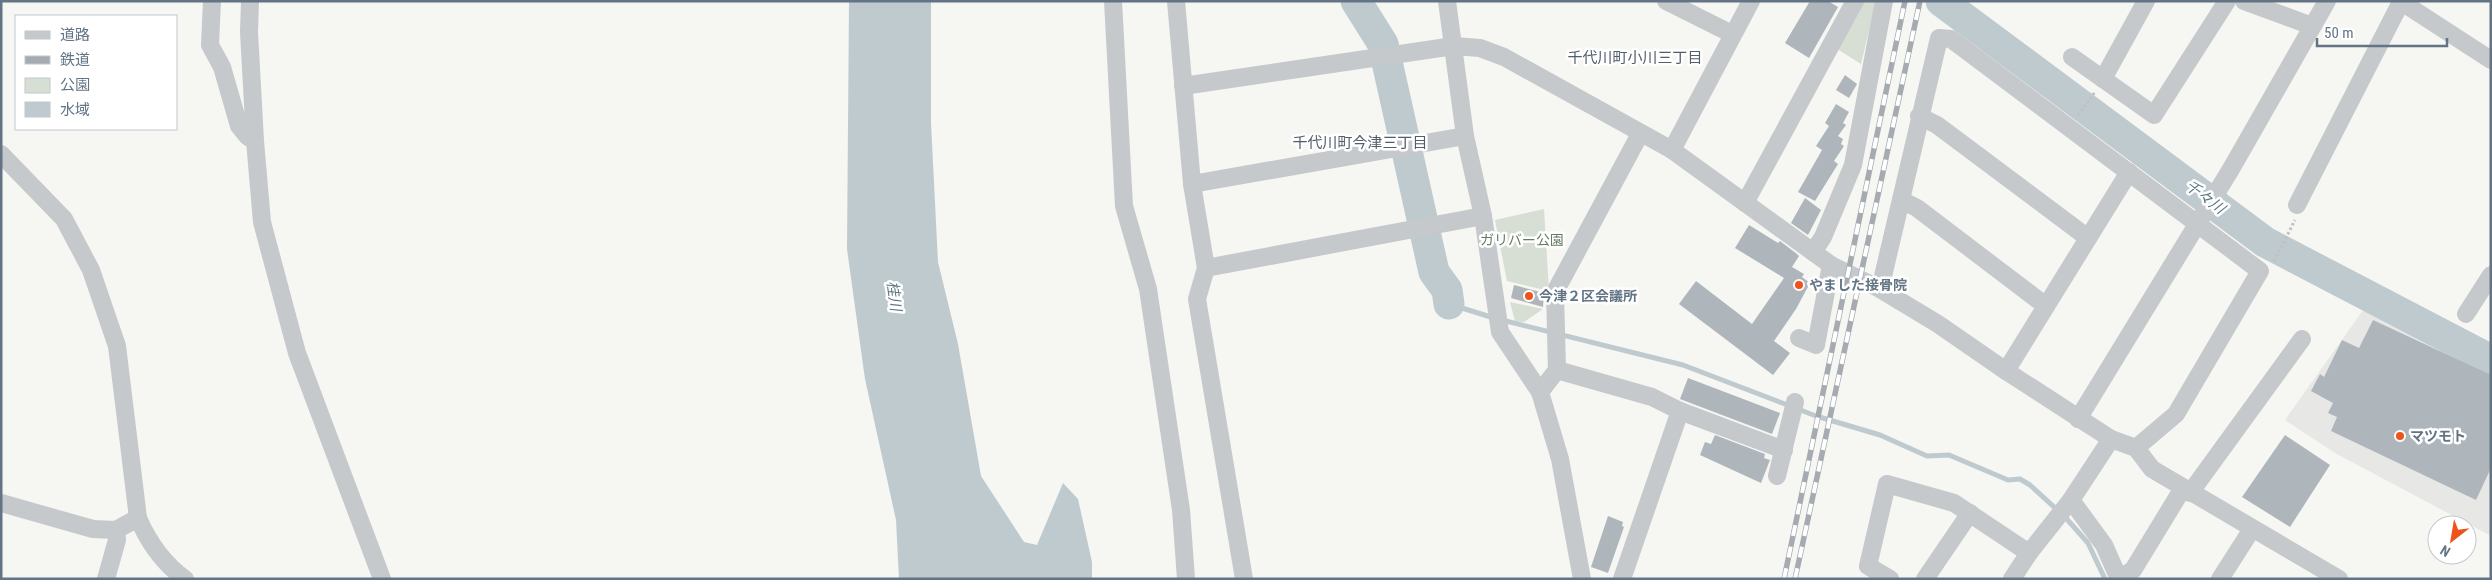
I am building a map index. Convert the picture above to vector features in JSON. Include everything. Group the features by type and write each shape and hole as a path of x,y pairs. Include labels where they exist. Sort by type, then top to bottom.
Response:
{"street":[{"path":"212,1 210,45 222,67 239,126 247,136 255,141"},
{"path":"250,1 255,141 262,222 297,353 382,579"},
{"path":"1113,1 1124,206 1148,289 1181,510 1186,579"},
{"path":"1176,1 1192,184 1206,268 1197,299 1244,579"},
{"path":"1447,1 1465,136 1483,216 1500,332 1540,392 1560,459 1583,579"},
{"path":"1666,1 1732,34"},
{"path":"1672,150 1751,1"},
{"path":"1745,203 1855,1"},
{"path":"1813,252 1823,237 1853,165 1884,1"},
{"path":"2100,84 2146,1"},
{"path":"2072,57 2100,84 2154,115 2226,1"},
{"path":"2244,1 2312,26"},
{"path":"2078,419 2231,169 2327,1"},
{"path":"2298,204 2410,4 2491,60"},
{"path":"1880,288 1919,116 1939,38 1951,39 2129,172 2200,219 2260,271 2176,414 2136,448"},
{"path":"1183,86 1454,46 1480,48 1504,57 1672,150 1831,265 1880,288 1938,324 2078,419 2111,439 2136,448 2152,469 2252,528 2318,574 2339,579"},
{"path":"1919,116 1937,125 2088,238"},
{"path":"1540,392 1557,370 1555,292 1640,134"},
{"path":"1192,184 1465,136"},
{"path":"1,154 64,219 91,270 117,346 138,518 146,536 176,572 185,579"},
{"path":"2006,371 2129,172"},
{"path":"1901,200 1918,208 2046,306"},
{"path":"1206,268 1483,216"},
{"path":"1799,338 1816,345 1831,265"},
{"path":"2466,314 2491,275"},
{"path":"2071,500 2104,545 2119,579 2133,570 2187,490 2302,339"},
{"path":"1557,370 1652,397 1680,411 1784,450"},
{"path":"1777,476 1794,406"},
{"path":"1622,579 1680,411"},
{"path":"2012,579 2029,553 2071,500 2111,439"},
{"path":"1890,579 1868,566 1887,484 1954,503 2029,553"},
{"path":"1,503 93,529 116,530 138,518"},
{"path":"1926,579 1970,512"},
{"path":"2220,579 2252,528"},
{"path":"106,579 117,540 116,530"}],"path":[{"path":"2076,118 2100,84"},
{"path":"2260,271 2273,265 2296,218 2298,204"}],"shaded area":[{"name":"マツモト","path":"2366,306 2405,331 2491,374 2491,536 2477,529 2477,515 2452,515 2335,453 2285,420"}],"green space":[{"path":"1864,1 1876,2 1861,64 1837,49"},
{"name":"ガリバー公園","path":"1544,209 1549,291 1507,281 1495,220"},
{"path":"1510,302 1543,309 1524,322 1515,321"}],"water":[{"name":"桂川","path":"849,1 931,1 931,123 938,262 958,344 981,476 1024,542 1037,545 1063,483 1078,499 1092,562 1092,579 899,579 896,520 865,379 847,249"}],"building":[{"path":"1810,1 1828,1 1838,7 1809,58 1785,43"},
{"path":"1845,75 1857,84 1849,98 1836,90"},
{"path":"1836,104 1849,112 1843,123 1846,125 1838,136 1843,139 1841,144 1844,146 1834,161 1838,164 1815,201 1798,192 1822,150 1816,146 1829,126 1825,123"},
{"path":"1805,198 1821,210 1808,235 1791,223"},
{"path":"1749,225 1778,243 1780,241 1797,254 1799,256 1792,267 1804,274 1802,277 1810,283 1796,309 1774,341 1790,353 1773,375 1679,304 1696,281 1752,324 1784,278 1735,248"},
{"name":"今津２区会議所","path":"1514,285 1544,293 1543,307 1511,298"},
{"name":"マツモト","path":"2373,320 2491,375 2491,468 2476,500 2331,431 2337,417 2328,413 2333,403 2311,391 2320,374 2324,377 2342,340 2359,348"},
{"path":"1688,378 1780,413 1772,434 1680,399"},
{"path":"1715,435 1765,454 1764,458 1770,460 1761,483 1700,455 1705,442 1711,444"},
{"path":"2285,435 2330,465 2290,527 2242,497"},
{"path":"1608,516 1623,522 1622,526 1624,527 1608,573 1591,567"}],"waterway":[{"path":"1356,1 1383,44 1434,272 1447,290 1449,304"},
{"name":"千々川","path":"1941,1 2265,242 2491,360"},
{"path":"1449,304 1494,318"},
{"path":"1502,320 1683,365 1816,416 1880,435 1927,456 1949,455 2008,480 2020,479 2030,485 2065,517 2088,543 2105,579"}],"railway":[{"path":"1784,579 1905,1"},
{"path":"1795,579 1920,1"}],"place":[{"name":"やました接骨院","path":"1799,285"},
{"name":"今津２区会議所","path":"1529,296"},
{"name":"マツモト","path":"2400,436"}],"district":[{"name":"千代川町小川三丁目","path":"1635,58"},
{"name":"千代川町今津三丁目","path":"1360,143"}]}
